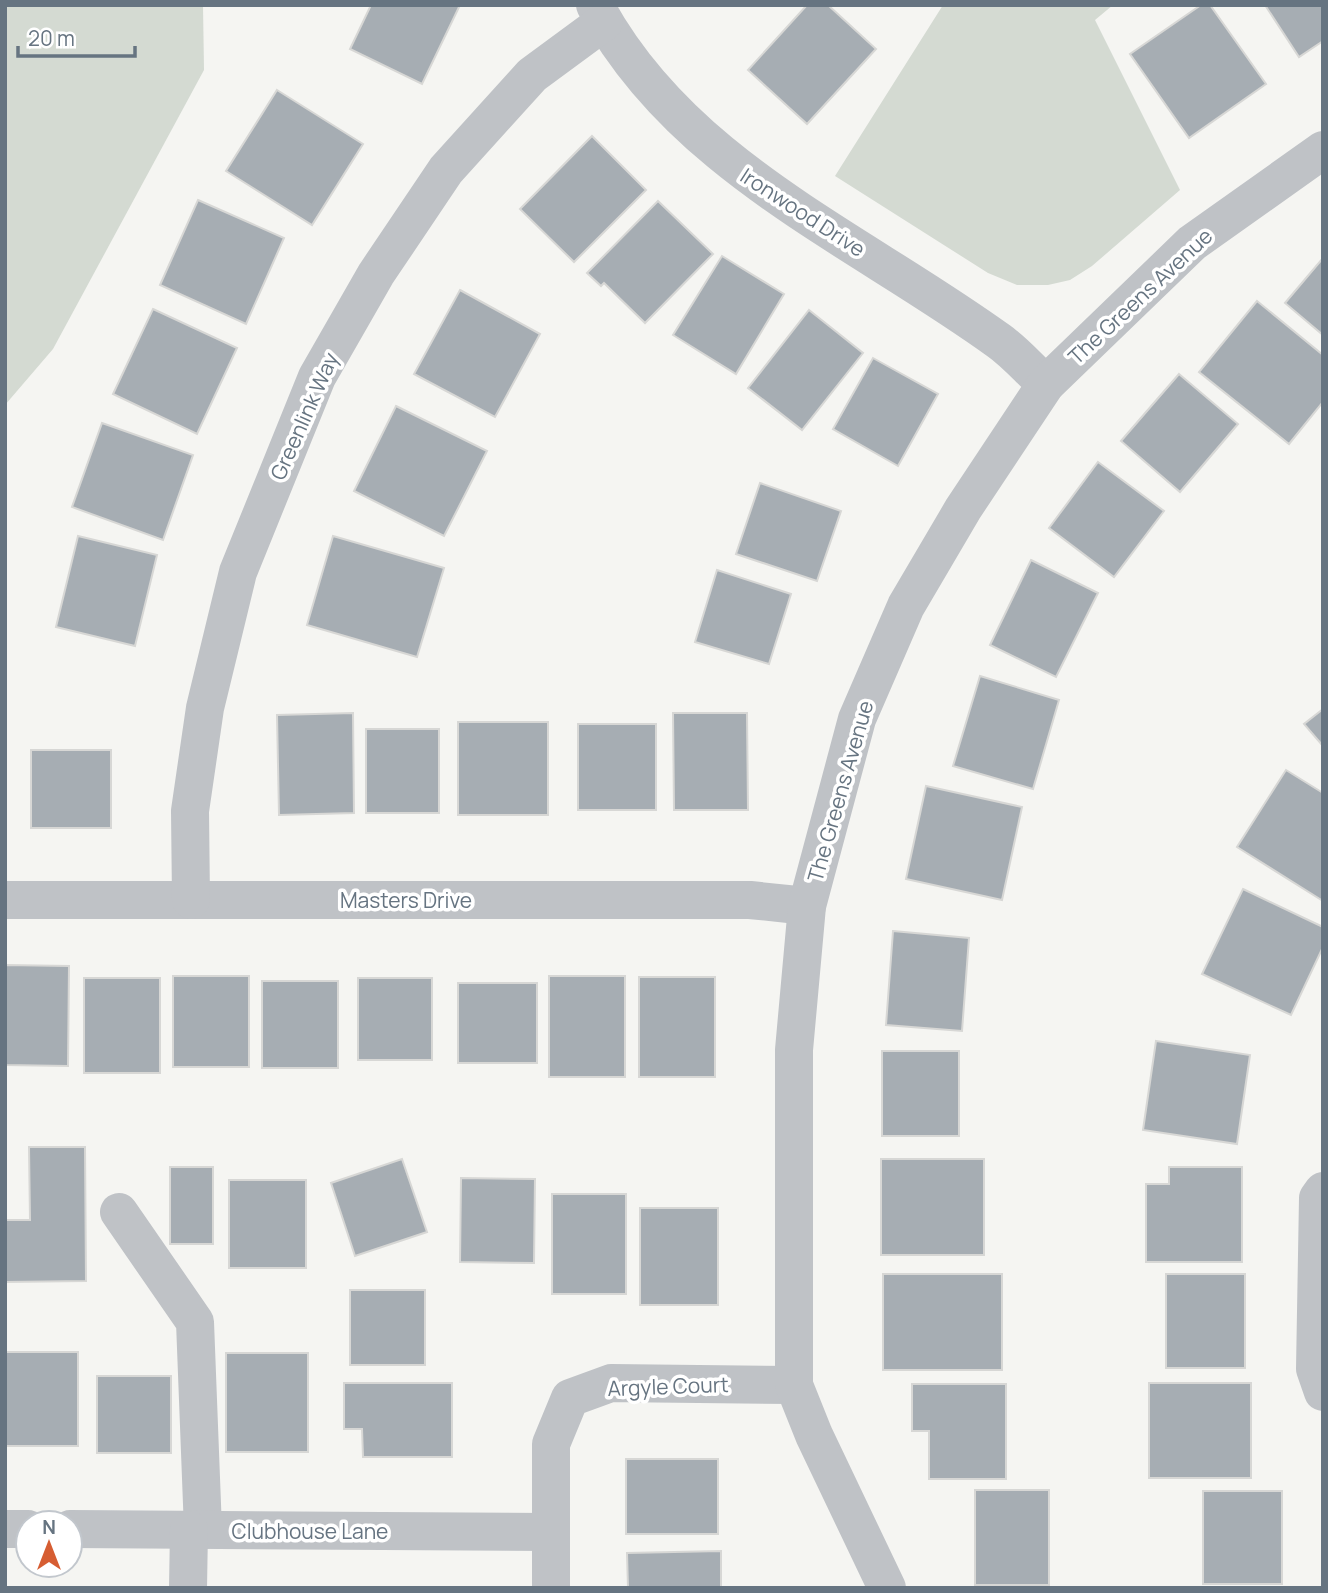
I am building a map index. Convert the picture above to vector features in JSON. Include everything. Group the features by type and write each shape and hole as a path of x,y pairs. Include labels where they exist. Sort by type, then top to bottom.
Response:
{"street":[{"name":"Ironwood Drive","path":"599,14 652,90 735,168 1001,342 1046,384"},
{"name":"Greenlink Way","path":"191,900 190,811 205,708 238,572 317,377 376,274 446,170 532,75 599,14"},
{"name":"The Greens Avenue","path":"887,1588 814,1435 794,1385 794,1050 807,906 857,719 906,606 962,509 1046,384 1192,243 1323,150"},
{"name":"Masters Drive","path":"5,900 750,900 807,906"},
{"path":"1323,1191 1318,1198 1315,1369 1323,1392"},
{"path":"119,1212 195,1322 196,1530 188,1588"},
{"name":"Argyle Court","path":"551,1588 551,1444 569,1398 611,1384 794,1385"},
{"name":"Clubhouse Lane","path":"84,1530 550,1532"}],"shaded area":[{"path":"5,5 203,5 204,70 53,349 5,405"},
{"path":"943,5 1113,5 1095,20 1180,190 1092,266 1070,280 1048,285 1017,285 988,273 835,176"}],"building":[{"path":"371,5 460,5 422,84 350,49"},
{"path":"807,5 828,5 876,49 807,124 748,70"},
{"path":"1201,5 1210,5 1266,84 1189,138 1130,54"},
{"path":"1265,5 1323,5 1323,41 1299,57"},
{"path":"277,90 363,144 312,225 226,171"},
{"path":"592,136 646,190 574,262 520,209"},
{"path":"198,200 284,238 246,324 160,285"},
{"path":"658,201 713,254 645,323 604,283 601,286 587,273"},
{"path":"722,256 784,294 736,374 673,335"},
{"path":"1323,258 1323,335 1285,303"},
{"path":"460,290 540,334 495,417 414,374"},
{"path":"1257,301 1323,355 1323,402 1289,444 1199,372"},
{"path":"153,309 237,348 197,434 113,394"},
{"path":"809,310 863,353 802,430 748,388"},
{"path":"873,358 938,394 898,466 833,429"},
{"path":"1179,374 1238,424 1180,492 1121,441"},
{"path":"396,406 487,451 444,536 354,491"},
{"path":"102,423 193,455 163,540 72,507"},
{"path":"1098,462 1164,511 1114,577 1049,528"},
{"path":"760,483 841,511 817,581 736,554"},
{"path":"78,536 157,555 135,646 56,627"},
{"path":"333,536 444,568 417,657 307,625"},
{"path":"1031,560 1098,593 1056,677 990,645"},
{"path":"717,570 791,594 769,664 695,642"},
{"path":"980,676 1059,700 1033,789 953,766"},
{"path":"1323,709 1323,746 1304,724"},
{"path":"353,713 354,813 279,815 277,715"},
{"path":"673,713 747,713 748,810 674,810"},
{"path":"458,722 548,722 548,815 458,815"},
{"path":"578,724 656,724 656,810 578,810"},
{"path":"366,729 439,729 439,813 366,813"},
{"path":"31,750 111,750 111,828 31,828"},
{"path":"1286,770 1323,793 1323,901 1237,847"},
{"path":"926,786 1022,807 1002,900 906,879"},
{"path":"1243,889 1323,927 1323,947 1291,1015 1202,974"},
{"path":"893,931 969,938 962,1031 886,1025"},
{"path":"5,965 69,966 68,1066 5,1065"},
{"path":"173,976 249,976 249,1067 173,1067"},
{"path":"549,976 625,976 625,1077 549,1077"},
{"path":"639,977 715,977 715,1077 639,1077"},
{"path":"84,978 160,978 160,1073 84,1073"},
{"path":"358,978 432,978 432,1060 358,1060"},
{"path":"262,981 338,981 338,1068 262,1068"},
{"path":"458,983 537,983 537,1063 458,1063"},
{"path":"1156,1041 1250,1055 1237,1144 1143,1130"},
{"path":"882,1051 959,1051 959,1136 882,1136"},
{"path":"29,1147 85,1147 86,1281 5,1282 5,1220 30,1220"},
{"path":"402,1159 427,1232 355,1256 331,1183"},
{"path":"881,1159 984,1159 984,1255 881,1255"},
{"path":"170,1167 213,1167 213,1244 170,1244"},
{"path":"1169,1167 1242,1167 1242,1262 1146,1262 1146,1184 1169,1184"},
{"path":"461,1178 535,1179 534,1263 460,1262"},
{"path":"229,1180 306,1180 306,1268 229,1268"},
{"path":"552,1194 626,1194 626,1294 552,1294"},
{"path":"640,1208 718,1208 718,1305 640,1305"},
{"path":"883,1274 1002,1274 1002,1370 883,1370"},
{"path":"1166,1274 1245,1274 1245,1368 1166,1368"},
{"path":"350,1290 425,1290 425,1365 350,1365"},
{"path":"5,1352 78,1352 78,1446 5,1446"},
{"path":"226,1353 308,1353 308,1452 226,1452"},
{"path":"97,1376 171,1376 171,1453 97,1453"},
{"path":"344,1383 452,1383 452,1457 363,1457 362,1429 344,1429"},
{"path":"1149,1383 1251,1383 1251,1478 1149,1478"},
{"path":"912,1384 1006,1384 1006,1479 929,1479 929,1431 912,1431"},
{"path":"626,1459 718,1459 718,1534 626,1534"},
{"path":"975,1490 1049,1490 1049,1585 975,1585"},
{"path":"1203,1491 1282,1491 1282,1584 1203,1584"},
{"path":"721,1551 721,1588 628,1588 627,1553"}]}
